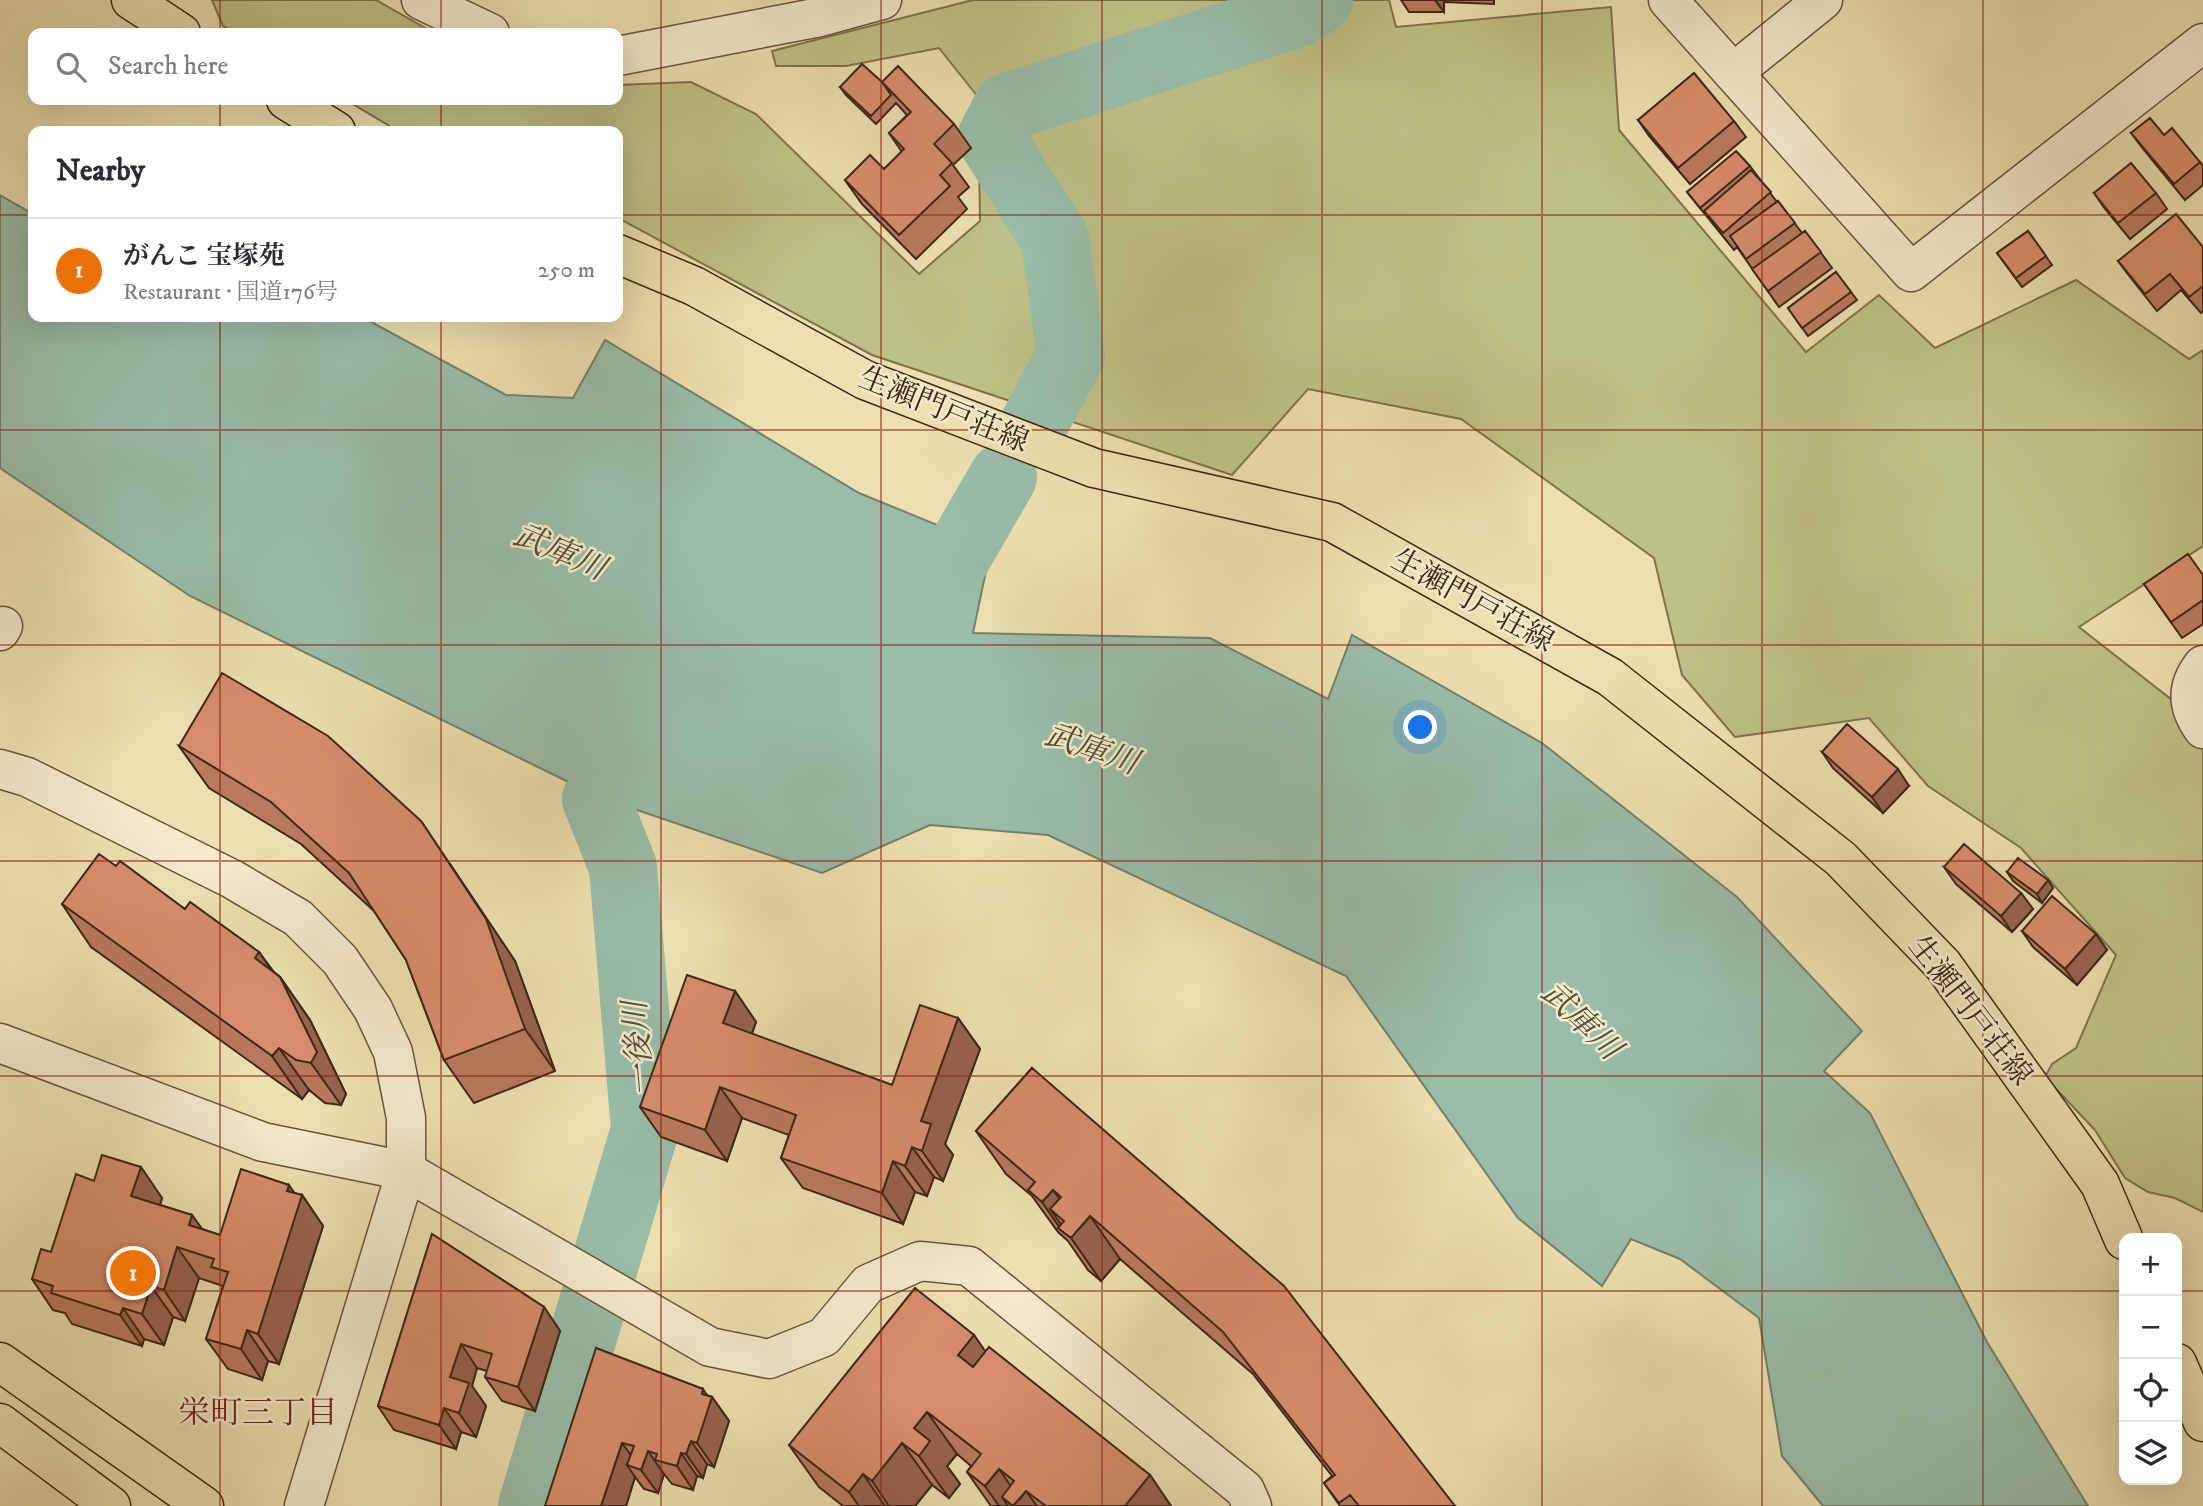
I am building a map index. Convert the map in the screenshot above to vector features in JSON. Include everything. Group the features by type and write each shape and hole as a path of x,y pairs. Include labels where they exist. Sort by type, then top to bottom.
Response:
{"main road":[{"path":"143,4 174,28"},
{"path":"294,105 328,126"},
{"name":"生瀬門戸荘線","path":"623,256 694,286 865,380 1082,463 1332,522 1610,677 1841,859 1943,965 2101,1184 2121,1233"},
{"path":"0,1362 204,1506"},
{"path":"2182,1374 2203,1422"},
{"path":"0,1423 111,1506"}],"street":[{"path":"421,0 479,28"},
{"path":"623,55 811,9 882,0"},
{"path":"1668,0 1911,272 2203,43"},
{"path":"1733,73 1823,0"},
{"path":"2203,666 2192,679 2190,711 2203,729"},
{"path":"0,769 27,777 232,879 298,918 341,960 373,1009 393,1052 406,1118 406,1171 304,1506"},
{"path":"0,1043 263,1142 406,1171 710,1347 769,1359 824,1337 868,1284 920,1261 969,1266 1245,1490 1252,1506"}],"green space":[{"path":"212,0 376,0 425,28 227,28 223,26"},
{"path":"973,0 1389,0 1396,27 1611,7 1619,130 1806,352 1879,295 1935,348 2076,280 2189,359 2203,350 2203,546 2079,627 2172,700 2203,745 2203,1212 2175,1198 2148,1192 2125,1178 2095,1130 2045,1077 2052,1064 2076,1048 2116,955 2021,848 1928,786 1869,718 1735,737 1682,675 1654,558 1461,419 1308,389 1232,475 872,355 623,221 623,126 390,126 354,105 623,105 623,85 691,82 756,114 919,274 980,221 978,97 939,48 846,66 776,66 772,51"}],"water":[{"name":"武庫川","path":"0,195 28,211 28,322 371,322 506,395 573,398 605,340 859,493 991,547 973,633 1210,638 1328,699 1352,635 1542,743 1737,897 1862,1031 1824,1071 1870,1113 1987,1342 2088,1506 1823,1506 1782,1456 1759,1318 1680,1259 1631,1239 1602,1286 1518,1218 1346,976 1048,835 930,825 822,873 599,797 190,596 0,468"}],"building":[{"path":"862,64 882,82 891,95 871,116 840,87"},
{"path":"898,66 954,124 934,144 952,163 940,175 950,186 899,235 845,180 870,155 884,169 904,149 889,133 911,112 882,82"},
{"path":"1694,73 1734,121 1678,168 1638,120"},
{"path":"2150,118 2164,135 2172,128 2200,162 2174,184 2131,133"},
{"path":"1736,151 1750,166 1700,208 1687,192"},
{"path":"2131,163 2156,193 2118,223 2094,193"},
{"path":"1751,170 1771,192 1723,233 1704,211"},
{"path":"1778,201 1795,223 1746,259 1730,236"},
{"path":"2176,214 2203,247 2203,286 2189,297 2170,274 2145,294 2118,261"},
{"path":"1805,231 1821,252 1768,291 1752,269"},
{"path":"2028,231 2046,256 2016,278 1997,253"},
{"path":"1836,272 1851,292 1802,328 1788,308"},
{"path":"2188,554 2203,575 2203,600 2171,622 2144,584"},
{"path":"222,673 328,736 421,821 486,919 525,1029 444,1060 406,960 349,873 271,802 179,746"},
{"path":"1847,724 1898,769 1872,797 1822,752"},
{"path":"1964,844 2021,893 2001,916 1944,867"},
{"path":"99,854 116,866 120,861 185,909 190,902 259,952 255,958 280,977 317,1052 311,1063 296,1060 279,1048 272,1056 62,904"},
{"path":"2018,858 2048,880 2037,894 2007,872"},
{"path":"2052,896 2096,934 2065,969 2022,931"},
{"path":"687,975 735,991 723,1023 892,1085 920,1005 958,1018 921,1121 931,1124 922,1151 912,1147 905,1166 893,1161 882,1193 781,1158 796,1115 720,1087 705,1130 640,1107"},
{"path":"1032,1068 1284,1286 1455,1506 1359,1506 1350,1495 1339,1503 1324,1483 1335,1475 1223,1332 1090,1216 1071,1238 1058,1228 1064,1221 1050,1209 1061,1197 1053,1190 1042,1202 1028,1190 1035,1182 976,1131"},
{"path":"102,1155 141,1167 131,1196 192,1215 189,1225 220,1235 241,1169 289,1185 287,1191 302,1195 258,1334 247,1330 241,1349 206,1339 228,1272 211,1267 214,1259 177,1247 164,1290 151,1286 142,1314 123,1308 120,1315 51,1293 53,1286 32,1279 41,1249 51,1252 76,1174 94,1181"},
{"path":"432,1234 544,1307 518,1387 485,1377 492,1354 461,1344 450,1377 469,1383 459,1413 444,1408 439,1425 378,1406"},
{"path":"915,1288 974,1335 958,1355 973,1367 989,1347 1150,1475 1125,1506 1046,1506 1026,1491 1013,1506 1002,1497 1014,1481 999,1469 985,1486 967,1472 981,1454 927,1412 914,1428 930,1441 919,1456 902,1443 872,1481 863,1474 849,1492 789,1445"},
{"path":"596,1348 703,1389 702,1394 712,1397 697,1443 691,1441 686,1454 681,1453 677,1466 655,1460 657,1454 648,1451 641,1470 627,1465 634,1446 622,1443 601,1506 545,1506"}],"waterway":[{"path":"1034,424 1071,355 1055,239 991,138 1007,107 1296,14 1319,0"},
{"path":"922,617 1003,477"},
{"name":"一後川","path":"532,1506 645,1130 623,867 596,799 649,718"}],"place":[{"name":"がんこ 宝塚苑","path":"133,1273"}],"district":[{"name":"栄町三丁目","path":"258,1412"}]}
